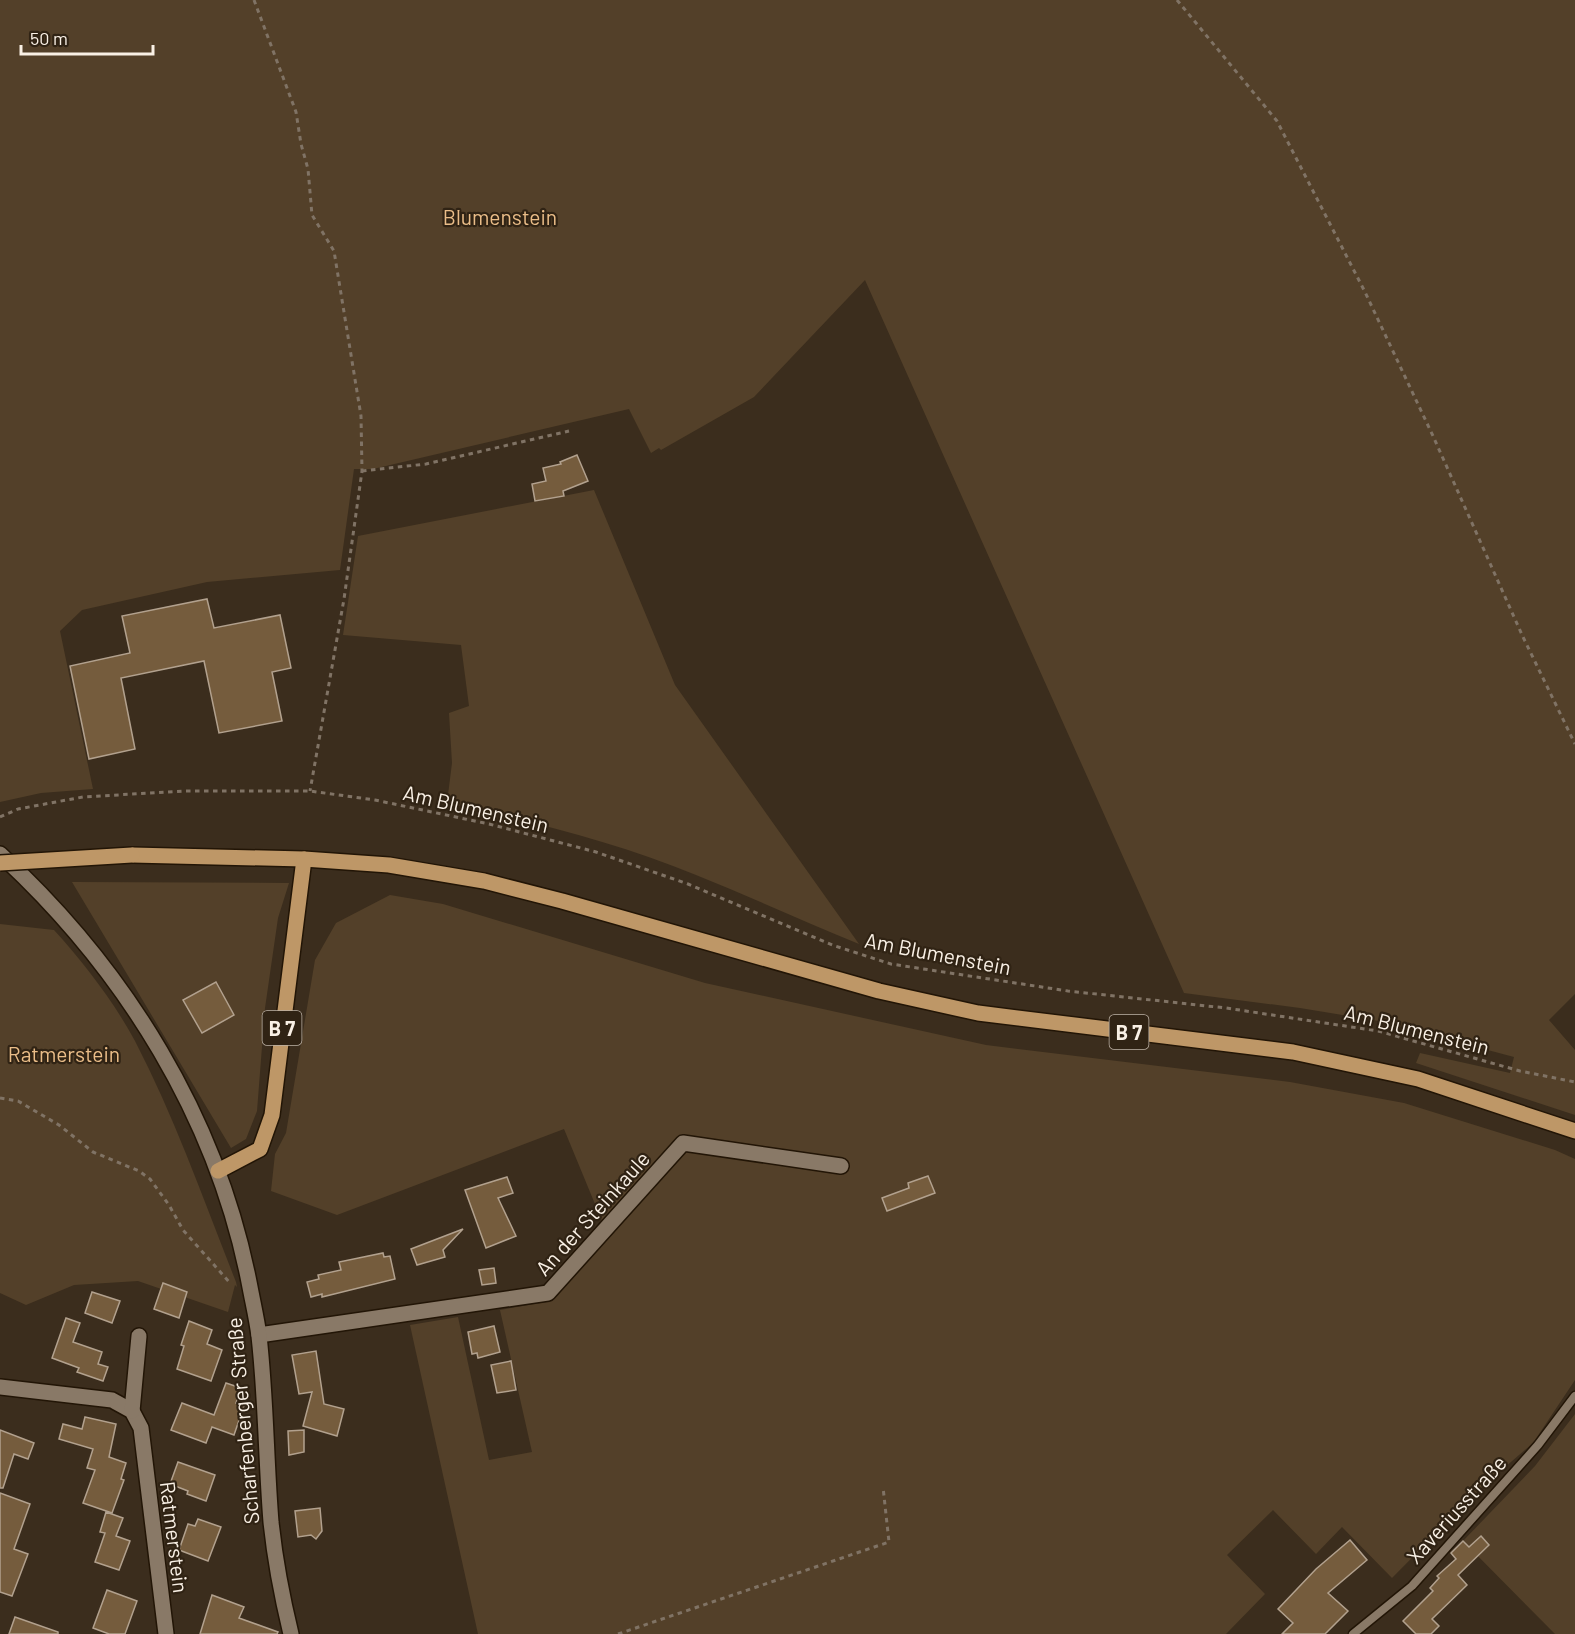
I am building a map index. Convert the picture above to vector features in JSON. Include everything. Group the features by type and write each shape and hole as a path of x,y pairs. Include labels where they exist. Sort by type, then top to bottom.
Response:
{"main road":[{"name":"B 7","path":"0,863 132,855 304,859 389,865 484,881 879,991 978,1013 1293,1052 1418,1079 1575,1131"},
{"name":"B 7","path":"218,1171 260,1149 272,1115 304,859"}],"street":[{"name":"Scharfenberger Straße","path":"0,854 38,889 94,955 143,1020 189,1101 218,1171 243,1248 259,1335 272,1524 282,1598 291,1634"},
{"name":"An der Steinkaule","path":"259,1335 548,1293 683,1143 841,1167"},
{"name":"Ratmerstein","path":"140,1336 132,1411 141,1428 166,1634"},
{"path":"0,1387 112,1400 132,1411"}],"lane":[{"name":"Xaveriusstraße","path":"1353,1634 1412,1586 1538,1445 1575,1396"}],"path":[{"path":"254,0 296,112 308,169 312,215 334,251 361,416 362,471 343,609 310,791"},
{"path":"1178,0 1277,122 1370,302 1523,637 1575,744"},
{"path":"362,471 426,464 569,431"},
{"name":"Am Blumenstein","path":"0,817 18,809 83,796 184,791 310,791 375,800 489,824 596,852 688,884 835,946 891,963 1068,991 1226,1008 1378,1031 1520,1071 1575,1082"},
{"path":"0,1098 18,1101 59,1125 93,1152 139,1171 150,1179 169,1205 183,1230 254,1306"},
{"path":"618,1634 889,1542 883,1487"}],"green space":[{"name":"Blumenstein","path":"0,0 1575,0 1575,994 1549,1020 1575,1050 1575,1115 1416,1063 1420,1053 1510,1073 1514,1057 1379,1021 1184,993 865,280 754,397 661,450 659,448 651,453 629,409 373,469 354,469 340,570 207,582 82,610 60,631 93,789 41,793 0,802"},
{"path":"594,490 675,685 859,944 717,883 635,852 541,825 447,803 452,763 449,713 469,706 461,645 343,635 358,536"},
{"path":"72,882 289,883 278,918 265,1008 257,1111 246,1139 231,1148"},
{"path":"390,895 443,904 705,983 986,1045 1290,1082 1404,1103 1555,1150 1575,1159 1575,1380 1533,1443 1482,1487 1392,1578 1342,1527 1316,1554 1273,1510 1227,1555 1265,1594 1226,1634 478,1634 410,1325 458,1317 489,1460 532,1452 500,1310 552,1301 613,1233 602,1221 564,1129 337,1215 271,1191 275,1154 286,1133 315,960 336,923"},
{"path":"0,924 54,930 98,983 127,1026 150,1070 176,1130 236,1282 237,1287 235,1285 228,1312 138,1281 74,1285 26,1305 0,1293"},
{"path":"1575,1414 1575,1634 1555,1634 1463,1541 1535,1466"}],"building":[{"path":"577,455 588,481 563,491 564,496 535,501 532,484 546,481 543,468 561,464 560,462"},
{"path":"207,599 214,628 280,615 291,668 272,672 282,721 219,733 204,661 121,678 135,749 89,759 70,666 130,653 122,616"},
{"path":"216,982 234,1015 202,1033 183,1000"},
{"path":"928,1176 935,1193 887,1211 882,1198 909,1188 908,1183"},
{"path":"507,1177 513,1193 498,1198 516,1236 486,1248 465,1190"},
{"path":"463,1229 443,1250 445,1257 417,1265 411,1249"},
{"path":"383,1253 384,1257 390,1256 395,1279 322,1297 322,1294 311,1297 307,1282 319,1279 318,1275 341,1270 339,1262"},
{"path":"494,1268 496,1283 482,1285 479,1270"},
{"path":"163,1283 187,1292 179,1318 154,1309"},
{"path":"92,1292 120,1301 112,1323 85,1313"},
{"path":"66,1318 80,1323 73,1342 102,1352 98,1364 108,1367 103,1381 77,1372 79,1368 52,1358"},
{"path":"189,1321 212,1330 207,1344 222,1350 211,1381 177,1369 184,1346 181,1345"},
{"path":"494,1326 500,1352 478,1358 477,1353 472,1354 468,1332"},
{"path":"316,1351 324,1404 344,1409 337,1436 303,1426 312,1392 299,1394 292,1355"},
{"path":"511,1361 516,1390 497,1393 491,1365"},
{"path":"226,1383 241,1388 236,1403 244,1406 234,1435 212,1427 206,1443 171,1430 182,1403 214,1415"},
{"path":"85,1417 116,1424 109,1457 126,1463 121,1479 124,1480 112,1513 83,1503 95,1470 87,1468 93,1449 59,1439 63,1424 82,1429"},
{"path":"0,1430 34,1443 28,1459 14,1454 3,1488 0,1488"},
{"path":"304,1430 304,1452 289,1455 288,1431"},
{"path":"178,1462 215,1475 206,1501 170,1484"},
{"path":"0,1493 30,1504 14,1549 28,1554 12,1596 0,1592"},
{"path":"320,1508 322,1531 316,1539 311,1535 298,1537 295,1511"},
{"path":"106,1512 123,1518 116,1536 130,1541 119,1570 95,1562 105,1533 100,1532"},
{"path":"198,1519 221,1527 208,1561 179,1550 188,1524 195,1526"},
{"path":"1481,1536 1489,1545 1458,1575 1467,1585 1432,1619 1439,1626 1431,1634 1416,1634 1403,1621 1433,1591 1430,1588 1439,1578 1437,1576 1456,1559 1451,1553 1463,1541 1469,1547"},
{"path":"1350,1540 1367,1560 1328,1593 1348,1611 1325,1634 1282,1634 1293,1623 1278,1609 1316,1569"},
{"path":"107,1590 137,1601 125,1634 109,1634 93,1628"},
{"path":"212,1595 244,1607 239,1618 278,1632 277,1634 200,1634"},
{"path":"15,1617 58,1632 58,1634 9,1634"}]}
